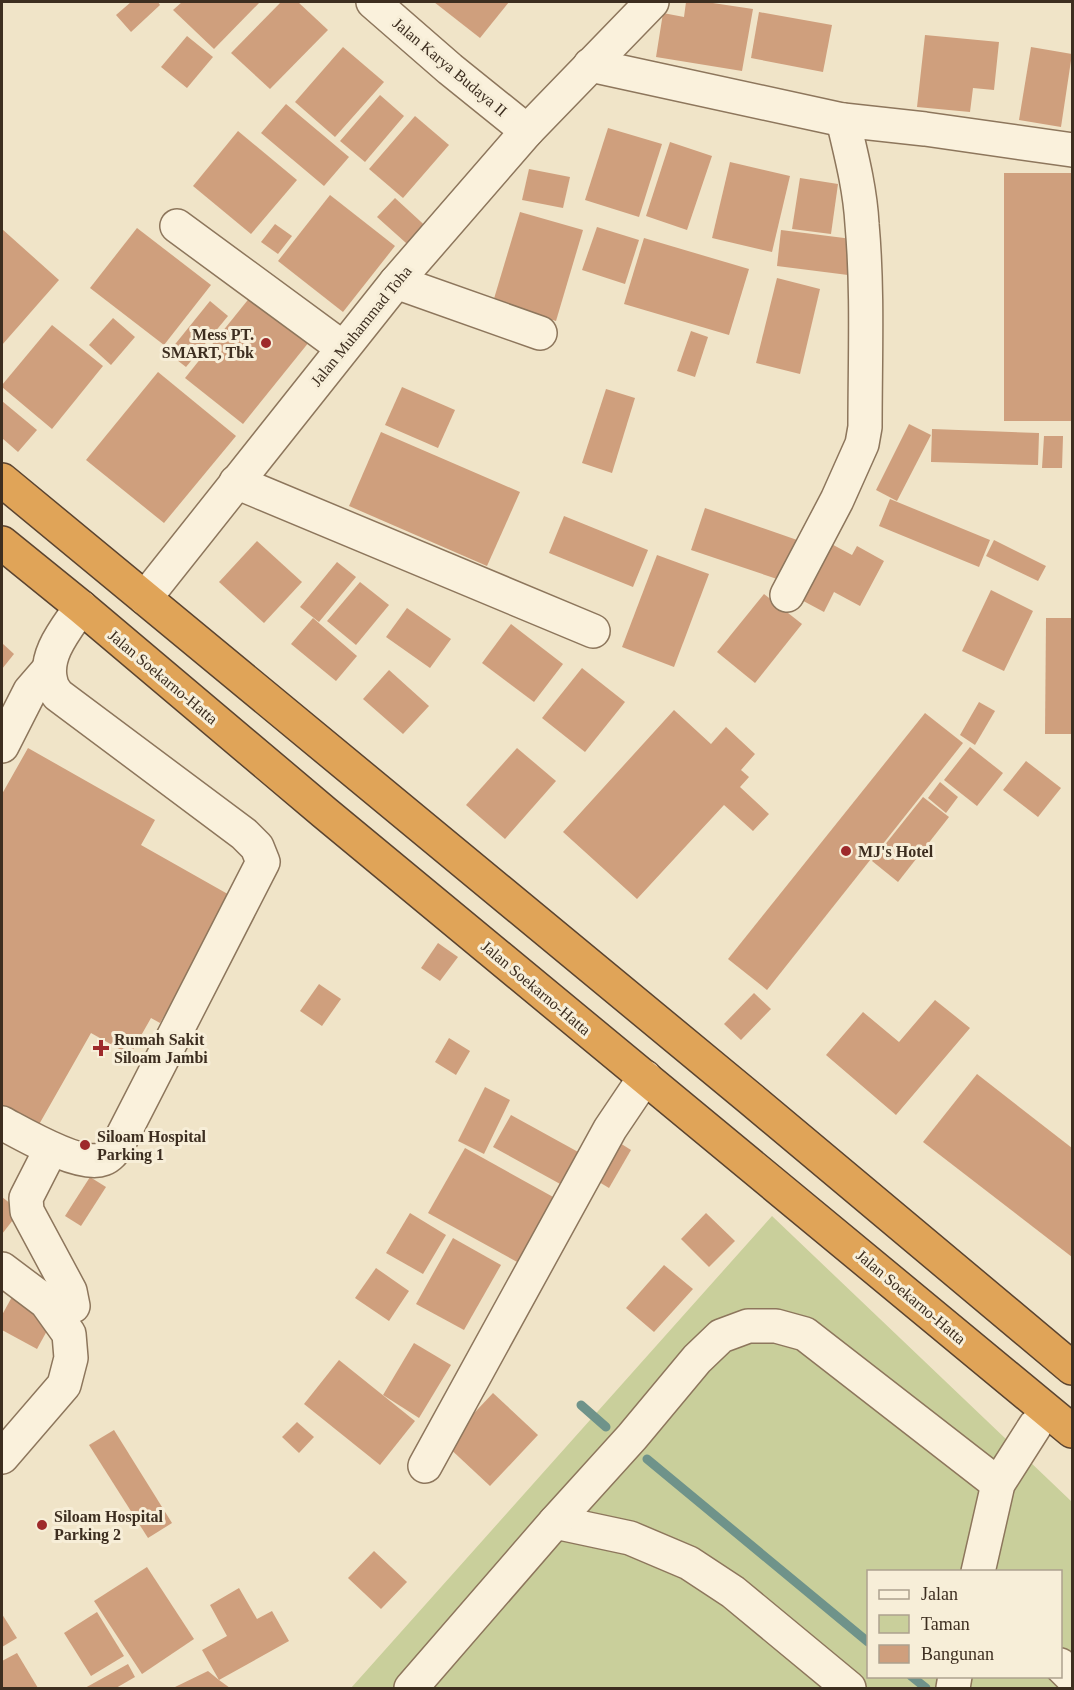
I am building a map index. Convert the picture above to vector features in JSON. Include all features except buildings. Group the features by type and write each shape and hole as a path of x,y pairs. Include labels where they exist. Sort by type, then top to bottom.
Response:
{"highway":[{"path":"2,480 760,1106 1072,1368"},
{"name":"Jalan Soekarno-Hatta","path":"2,543 1072,1431"},
{"path":"457,922 487,882"}],"street":[{"name":"Jalan Karya Budaya II","path":"373,2 526,131"},
{"name":"Jalan Muhammad Toha","path":"145,598 396,282 526,131 652,2"},
{"path":"590,65 843,120 1072,150"},
{"path":"787,595 841,490 862,444 865,427 865,284 862,223 856,174 843,120"},
{"path":"177,226 343,348"},
{"path":"396,282 540,333"},
{"path":"236,482 593,631"},
{"path":"2,746 30,691 59,668 88,613"},
{"path":"2,1123 51,1149 90,1161 110,1156 188,1011 263,862 256,847 244,834 59,668"},
{"path":"425,1466 610,1129 645,1077"},
{"path":"51,1149 26,1198 27,1211 70,1291 60,1304"},
{"path":"2,1269 60,1304 69,1334 71,1358 64,1385 2,1456"},
{"path":"411,1689 555,1521 632,1437 697,1359 721,1336 748,1326 776,1326 806,1334 998,1484"},
{"path":"978,1570 998,1484 1035,1426"},
{"path":"555,1521 630,1538 689,1563 733,1592 849,1689"}],"green space":[{"path":"772,1216 1072,1502 1072,1688 351,1688"}],"waterway":[{"path":"581,1405 606,1427"},
{"path":"647,1459 867,1641"},
{"path":"914,1678 926,1688"}],"place":[{"name":"Mess PT. SMART, Tbk","path":"266,343"},
{"name":"MJ's Hotel","path":"846,851"},
{"name":"Rumah Sakit Siloam Jambi","path":"101,1048"},
{"name":"Siloam Hospital Parking 1","path":"85,1145"},
{"name":"Siloam Hospital Parking 2","path":"42,1525"}]}
